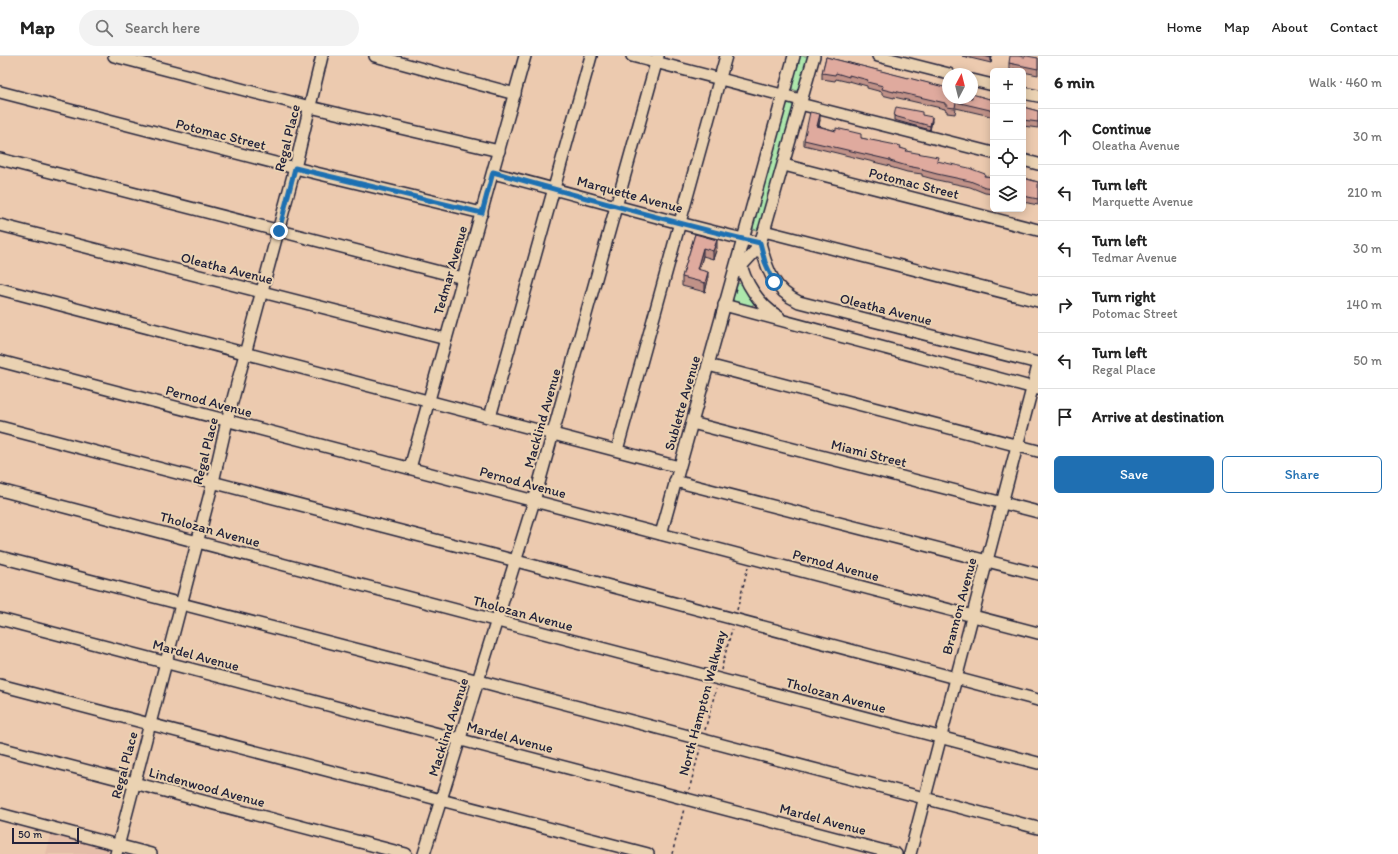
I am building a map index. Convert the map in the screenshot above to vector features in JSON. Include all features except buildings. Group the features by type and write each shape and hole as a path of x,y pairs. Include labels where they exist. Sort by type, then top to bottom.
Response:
{"street":[{"path":"114,56 310,106 499,151"},
{"name":"Regal Place","path":"117,850 198,541 227,421 279,231 322,56"},
{"path":"375,56 515,94"},
{"name":"Tedmar Avenue","path":"410,468 525,56"},
{"path":"490,417 591,56"},
{"path":"632,56 658,59 720,79 783,95 801,102 990,152"},
{"path":"617,450 726,56"},
{"name":"Sublette Avenue","path":"661,534 794,56"},
{"name":"Sublette Avenue","path":"731,279 760,243 784,165 814,56"},
{"path":"878,56 942,72"},
{"name":"Macklind Avenue","path":"424,854 534,501 658,59"},
{"path":"978,81 990,84"},
{"name":"Potomac Street","path":"0,92 295,168 482,213"},
{"path":"1026,94 1038,96"},
{"path":"0,159 463,278"},
{"path":"1026,161 1038,164"},
{"name":"Potomac Street","path":"784,165 1038,230"},
{"name":"Marquette Avenue","path":"493,172 680,223 741,244 760,243"},
{"name":"Oleatha Avenue","path":"0,226 446,340"},
{"path":"764,231 1038,301"},
{"name":"Oleatha Avenue","path":"760,243 765,262 774,282 789,297 799,302 1038,364"},
{"path":"741,244 741,265 745,278 751,288 769,310 777,316 792,323"},
{"path":"0,289 679,467"},
{"path":"724,305 1035,388"},
{"name":"Pernod Avenue","path":"0,361 1038,633"},
{"name":"Brannon Avenue","path":"910,854 1017,446 1035,388 1038,364"},
{"path":"708,365 1038,451"},
{"name":"Miami Street","path":"692,423 1038,512"},
{"path":"0,427 516,561 1038,700"},
{"path":"675,481 1038,574"},
{"name":"Tholozan Avenue","path":"0,490 198,541 940,739 1038,763"},
{"path":"0,558 479,681 702,741 1038,828"},
{"name":"Mardel Avenue","path":"0,619 896,854"},
{"path":"0,685 648,854"},
{"name":"Lindenwood Avenue","path":"0,748 406,854"},
{"path":"0,814 117,850 151,854"}],"path":[{"name":"North Hampton Walkway","path":"672,854 735,620 750,558"}],"shaded area":[{"path":"52,831 110,847 108,854 46,854"}],"green space":[{"path":"800,56 808,56 797,91 792,89 792,84"},
{"path":"787,104 792,104 793,110 759,228 757,230 753,229 753,224 785,108"},
{"path":"738,283 743,285 754,303 753,305 748,306 733,300"}],"route":[{"path":"279,231 295,168 482,213 493,172 616,206 760,243 765,262 774,282"}]}
